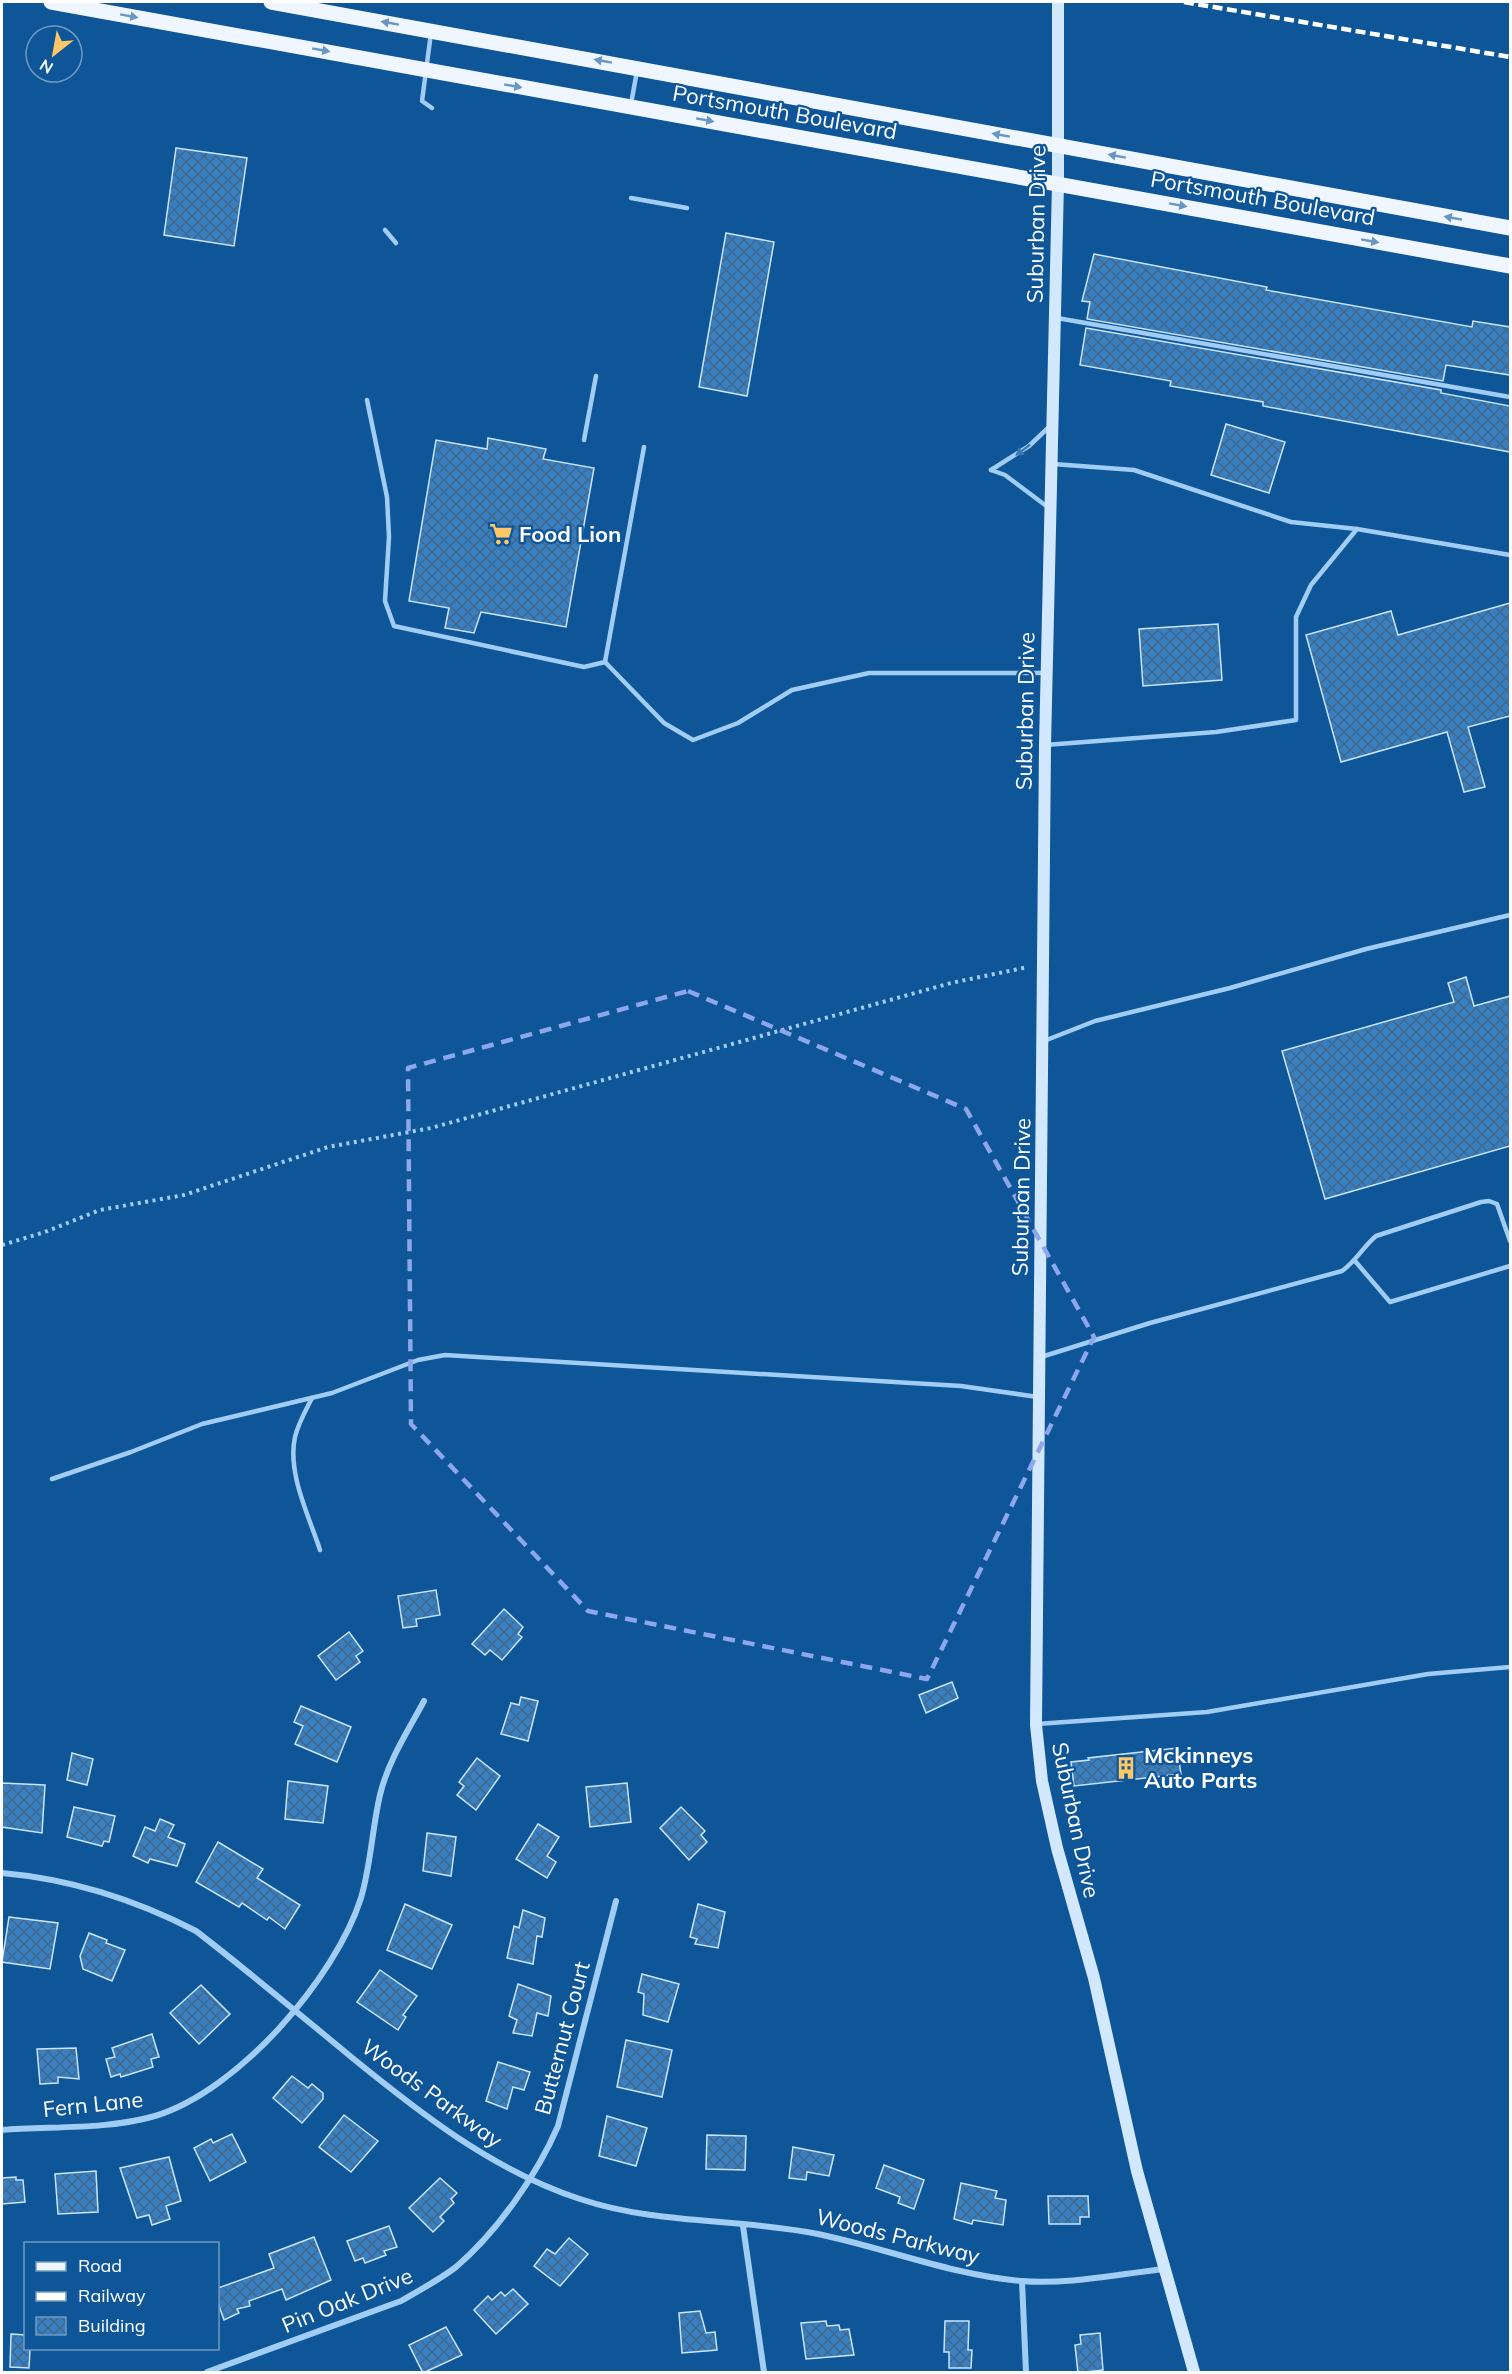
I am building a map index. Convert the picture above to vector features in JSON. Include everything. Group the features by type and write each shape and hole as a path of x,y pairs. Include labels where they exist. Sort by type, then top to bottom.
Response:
{"main road":[{"name":"Portsmouth Boulevard","path":"51,2 1058,183 1510,267"},
{"name":"Portsmouth Boulevard","path":"271,2 1510,228"},
{"name":"Suburban Drive","path":"1058,2 1059,145 1045,745 1036,1725 1042,1781 1057,1848 1094,1978 1137,2171 1194,2373"}],"street":[{"name":"Fern Lane","path":"2,2130 124,2123 156,2115 188,2103 217,2086 260,2048 295,2010 331,1959 355,1916 369,1862 380,1792 392,1760 424,1701"},
{"name":"Woods Parkway","path":"2,1873 69,1882 114,1894 156,1911 195,1931 448,2133 530,2180 580,2199 616,2209 682,2220 818,2234 988,2277 1022,2281 1056,2281 1165,2269"},
{"name":"Butternut Court","path":"530,2180 545,2156 558,2126 616,1901"},
{"name":"Pin Oak Drive","path":"207,2373 401,2301 430,2285 457,2266 492,2228 530,2180"},
{"path":"743,2226 764,2373"},
{"path":"1022,2281 1026,2373"}],"lane":[{"path":"431,30 422,101 432,108"},
{"path":"631,107 637,67"},
{"path":"631,198 687,208"},
{"path":"386,230 396,243"},
{"path":"1054,317 1510,396"},
{"path":"584,440 596,376"},
{"path":"367,400 387,497 389,537 385,601 394,626 584,667 605,662"},
{"path":"1049,508 1005,475 992,470 1029,446 1051,425"},
{"path":"605,662 644,447"},
{"path":"1050,464 1134,470 1291,522 1358,529 1510,555"},
{"path":"1045,745 1216,732 1296,720 1296,617 1311,585 1358,529"},
{"path":"605,662 664,723 693,740 738,723 792,690 869,673 1046,673"},
{"path":"1044,1041 1095,1021 1510,915"},
{"path":"1041,1358 1150,1323 1342,1271 1355,1261 1363,1247 1376,1236 1481,1202 1489,1201 1497,1204 1510,1241"},
{"path":"1355,1261 1390,1302 1510,1266"},
{"path":"52,1479 132,1452 202,1424 359,1385 418,1360 445,1355 961,1386 1040,1397"},
{"path":"312,1398 295,1435 293,1452 295,1469 320,1550"},
{"path":"1036,1725 1207,1712 1428,1674 1510,1667"}],"path":[{"path":"2,1245 45,1232 100,1210 184,1195 328,1147 431,1128 951,983 1043,964"}],"highlighted area":[{"path":"688,991 966,1109 1094,1337 927,1679 588,1611 411,1424 408,1068"}],"building":[{"path":"176,148 247,158 234,246 164,235"},
{"path":"726,233 774,242 747,396 699,387"},
{"path":"1094,254 1267,287 1266,290 1472,327 1473,321 1510,327 1510,375 1446,365 1443,381 1087,319 1090,302 1082,301"},
{"path":"1086,328 1441,390 1441,393 1510,406 1510,452 1263,406 1263,402 1170,386 1171,381 1080,365"},
{"path":"1226,424 1285,442 1269,493 1211,475"},
{"name":"Food Lion","path":"488,438 546,449 543,459 594,468 566,627 481,612 474,633 445,628 449,608 409,601 436,440 487,449"},
{"path":"1510,603 1510,716 1468,727 1485,787 1464,792 1447,732 1341,762 1306,635 1391,611 1398,635"},
{"path":"1218,624 1222,680 1143,686 1139,629"},
{"path":"1466,977 1474,1006 1510,996 1510,1146 1325,1199 1282,1051 1454,1002 1448,983"},
{"path":"436,1590 440,1615 416,1619 417,1626 403,1628 398,1596"},
{"path":"504,1609 523,1627 518,1634 522,1637 502,1660 490,1650 485,1655 472,1644"},
{"path":"349,1632 363,1651 356,1656 360,1662 336,1680 318,1656"},
{"path":"952,1682 958,1698 926,1713 919,1695"},
{"path":"521,1697 538,1701 528,1741 501,1734 511,1703 519,1705"},
{"path":"301,1706 351,1727 337,1762 295,1744 303,1726 294,1722"},
{"name":"Mckinneys Auto Parts","path":"1177,1748 1181,1774 1074,1786 1071,1762"},
{"path":"72,1753 93,1759 87,1785 67,1780"},
{"path":"477,1758 500,1776 476,1810 457,1795 464,1786 459,1782"},
{"path":"288,1781 328,1786 323,1823 285,1819"},
{"path":"2,1783 45,1785 42,1833 2,1827"},
{"path":"627,1783 631,1822 590,1827 586,1787"},
{"path":"74,1807 115,1816 109,1842 104,1841 102,1846 67,1837"},
{"path":"681,1807 705,1831 701,1835 707,1842 689,1860 660,1828"},
{"path":"160,1819 174,1825 168,1837 185,1844 177,1866 150,1859 148,1863 133,1856 145,1827 155,1831"},
{"path":"538,1824 559,1837 547,1856 556,1862 547,1878 516,1859"},
{"path":"427,1833 456,1837 451,1876 423,1871"},
{"path":"218,1842 263,1869 257,1878 300,1905 285,1929 269,1917 267,1920 242,1903 239,1907 196,1882"},
{"path":"405,1904 452,1925 432,1969 387,1950"},
{"path":"698,1904 725,1912 718,1948 695,1944 697,1939 690,1937"},
{"path":"523,1910 545,1918 542,1937 537,1936 533,1964 507,1958 514,1926 519,1928"},
{"path":"9,1917 58,1923 50,1969 2,1962"},
{"path":"89,1933 125,1950 112,1981 83,1969 80,1956"},
{"path":"380,1970 417,1996 403,2015 406,2017 398,2030 357,2002"},
{"path":"642,1974 679,1984 668,2022 643,2015 644,1994 638,1992"},
{"path":"518,1984 551,1996 548,2016 537,2013 532,2036 513,2033 517,2020 509,2016"},
{"path":"201,1985 230,2014 199,2044 170,2013"},
{"path":"152,2034 159,2057 151,2059 153,2067 121,2077 120,2074 111,2077 106,2059 115,2057 112,2048"},
{"path":"626,2040 672,2050 662,2097 617,2087"},
{"path":"76,2048 79,2079 58,2077 58,2083 40,2084 37,2049"},
{"path":"498,2062 530,2072 524,2090 513,2087 507,2109 486,2101"},
{"path":"292,2076 308,2088 312,2084 323,2093 323,2099 302,2123 273,2098"},
{"path":"344,2115 378,2141 351,2172 319,2147"},
{"path":"607,2116 647,2128 636,2166 599,2156"},
{"path":"232,2134 246,2162 210,2181 194,2148 211,2139 213,2143"},
{"path":"707,2135 746,2136 745,2170 706,2169"},
{"path":"793,2147 834,2155 829,2176 807,2172 806,2180 789,2178"},
{"path":"169,2157 181,2201 166,2206 170,2219 152,2225 149,2215 137,2218 120,2168"},
{"path":"884,2165 924,2180 914,2209 898,2203 900,2197 876,2188"},
{"path":"96,2171 98,2212 58,2214 55,2174"},
{"path":"16,2177 16,2180 23,2180 25,2202 2,2204 2,2178"},
{"path":"440,2178 457,2193 451,2199 454,2203 440,2217 444,2221 433,2232 409,2208"},
{"path":"961,2183 997,2191 995,2198 1006,2200 1003,2225 973,2220 972,2224 954,2219"},
{"path":"1048,2196 1088,2196 1089,2217 1080,2217 1080,2224 1049,2224"},
{"path":"389,2226 397,2247 384,2251 386,2255 365,2263 363,2258 355,2261 347,2241"},
{"path":"314,2237 331,2280 286,2300 282,2289 249,2301 250,2306 237,2309 239,2313 224,2320 219,2306 219,2288 274,2268 269,2254"},
{"path":"569,2238 588,2254 560,2286 534,2266 547,2249 555,2254"},
{"path":"513,2289 528,2304 496,2334 474,2310 488,2296 492,2300 501,2292 505,2296"},
{"path":"700,2311 706,2333 715,2332 717,2350 682,2353 679,2313"},
{"path":"826,2321 827,2326 839,2325 840,2330 849,2329 854,2355 806,2359 801,2323"},
{"path":"945,2321 969,2321 968,2350 972,2350 971,2368 949,2368 949,2352 944,2352"},
{"path":"446,2327 462,2355 423,2373 409,2345"},
{"path":"1100,2333 1103,2370 1078,2373 1075,2345 1081,2344 1080,2335"},
{"path":"11,2334 24,2335 24,2350 30,2350 29,2368 10,2367"}],"railway":[{"path":"1184,2 1510,57"}],"place":[{"name":"Food Lion","path":"501,534"},
{"name":"Mckinneys Auto Parts","path":"1126,1768"}]}
